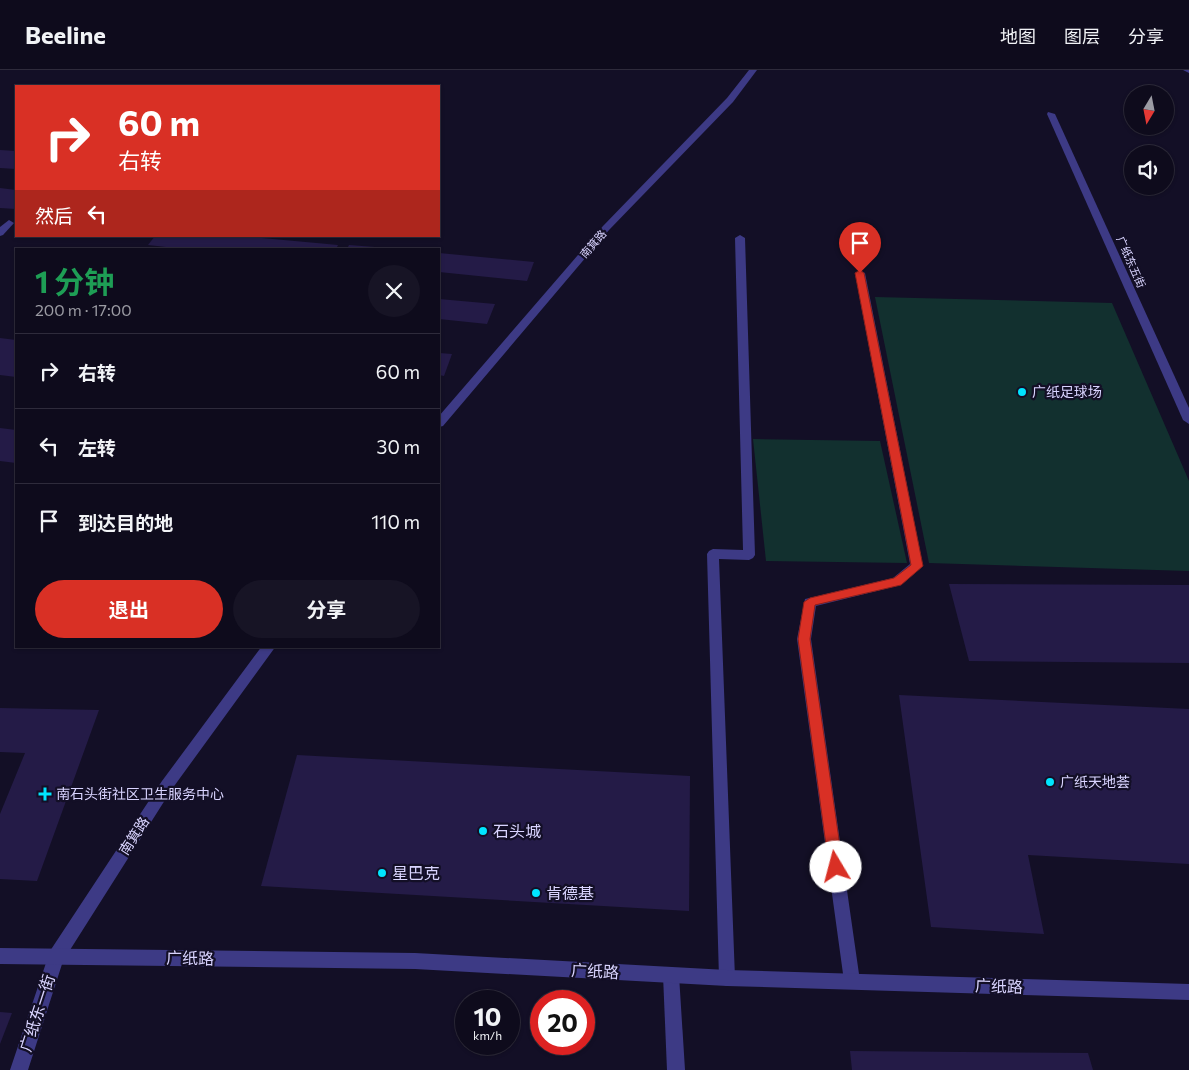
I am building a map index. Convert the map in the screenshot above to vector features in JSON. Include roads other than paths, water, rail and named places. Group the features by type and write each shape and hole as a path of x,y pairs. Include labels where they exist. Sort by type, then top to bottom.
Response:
{"street":[{"name":"南箕路","path":"440,422 606,228 730,100 754,70"},
{"name":"广纸东五街","path":"1050,114 1189,420"},
{"path":"0,233 9,223"},
{"path":"727,978 713,554 749,555 740,238"},
{"path":"852,981 804,639 810,602 897,582 917,566 860,273"},
{"name":"南箕路","path":"56,957 167,784 269,648"},
{"name":"广纸路","path":"0,956 415,961 727,978 1189,992"},
{"name":"广纸东一街","path":"19,1070 56,957"},
{"path":"672,975 676,1070"}],"place":[{"name":"广纸足球场","path":"1022,392"},
{"name":"广纸天地荟","path":"1050,782"},
{"name":"南石头街社区卫生服务中心","path":"45,794"},
{"name":"石头城","path":"483,831"},
{"name":"星巴克","path":"382,873"},
{"name":"肯德基","path":"536,893"}]}
